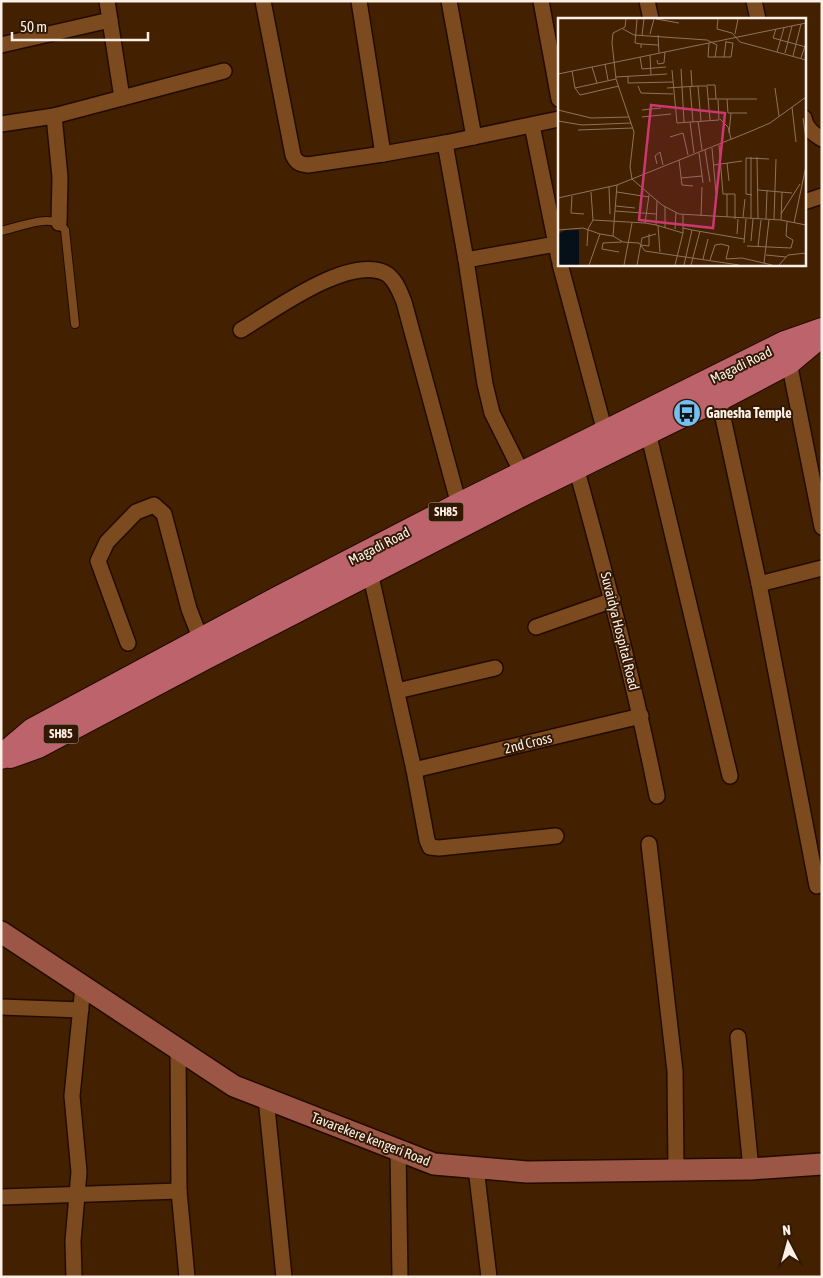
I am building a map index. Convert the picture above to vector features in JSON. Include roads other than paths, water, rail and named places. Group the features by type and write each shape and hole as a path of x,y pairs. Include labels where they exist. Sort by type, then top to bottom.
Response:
{"main road":[{"name":"Magadi Road","path":"1,758 38,746 201,640 459,505 785,343 822,330"},
{"name":"Magadi Road","path":"115,696 206,657 576,467 719,399 789,362 822,334"},
{"name":"Tavarekere kengeri Road","path":"1,932 234,1086 434,1164 527,1172 751,1169 822,1164"}],"street":[{"path":"263,1 292,155 295,161 300,164 308,165 383,154 445,143 558,118"},
{"path":"359,1 383,154"},
{"path":"449,1 474,137"},
{"path":"541,1 558,94"},
{"path":"647,1 651,18"},
{"path":"754,1 758,18"},
{"path":"109,2 122,98"},
{"path":"1,45 110,20"},
{"path":"1,124 54,116 224,71"},
{"path":"54,116 60,177 59,223"},
{"path":"466,260 558,251 532,125"},
{"path":"806,125 810,131 822,139"},
{"path":"445,143 466,260 485,384 492,413 522,474"},
{"path":"806,201 822,196"},
{"path":"560,265 605,432"},
{"path":"241,330 321,282 346,272 367,269 386,274 397,286 404,302 459,505"},
{"path":"789,362 822,527"},
{"path":"719,399 759,584 792,766 817,886"},
{"path":"648,432 730,776"},
{"name":"Suvaidya Hospital Road","path":"576,467 613,600 641,716 657,796"},
{"path":"128,643 98,561 107,542 136,512 154,505 164,514 189,609 201,640"},
{"path":"759,584 822,568"},
{"path":"370,572 398,691 426,840 430,847 439,848 556,836"},
{"path":"536,627 613,600"},
{"path":"398,691 495,668"},
{"name":"2nd Cross","path":"414,770 641,716"},
{"path":"649,844 676,1071 676,1170"},
{"path":"74,1277 73,1241 79,1172 72,1096 83,986"},
{"path":"1,1007 81,1010"},
{"path":"738,1037 751,1169"},
{"path":"178,1048 179,1191 187,1277"},
{"path":"266,1098 284,1277"},
{"path":"398,1150 400,1277"},
{"path":"476,1168 489,1277"},
{"path":"1,1197 179,1191"}],"lane":[{"path":"1,231 49,221 59,223 65,230 75,324"}],"place":[{"name":"Ganesha Temple","path":"687,413"}]}
